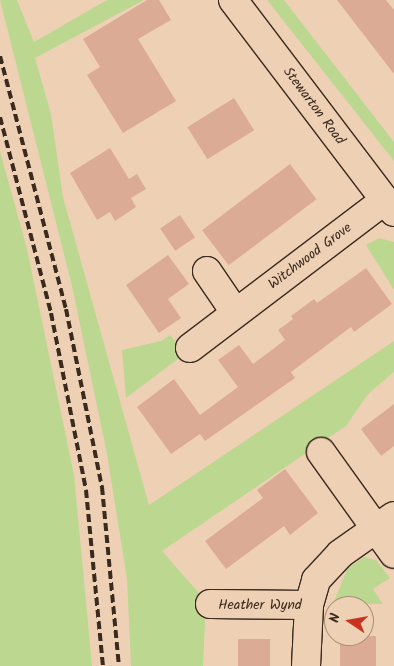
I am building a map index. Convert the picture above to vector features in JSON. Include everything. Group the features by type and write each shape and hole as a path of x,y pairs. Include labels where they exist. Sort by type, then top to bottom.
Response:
{"street":[{"name":"Stewarton Road","path":"233,0 390,206"},
{"name":"Witchwood Grove","path":"190,348 235,312 390,206"},
{"path":"207,271 235,312"},
{"path":"321,452 385,523 394,554"},
{"name":"Heather Wynd","path":"306,666 309,605 316,580 328,565 385,523"},
{"name":"Heather Wynd","path":"210,604 309,605"}],"green space":[{"path":"0,0 17,0 34,42 107,0 144,0 35,58 51,114 63,197 149,505 394,341 394,372 368,394 346,426 162,551 206,601 203,666 131,666 127,579 107,454 72,286"},
{"path":"267,0 284,0 394,142 394,161"},
{"path":"0,151 27,249 74,475 92,666 0,666"},
{"path":"379,238 394,242 394,290 366,245"},
{"path":"170,335 186,353 126,398 122,350 161,341"},
{"path":"364,557 376,560 390,578 373,589 383,604 374,604 374,596 336,596 347,569"}],"building":[{"path":"147,0 159,0 171,20 138,39 176,101 123,133 87,75 100,67 83,39"},
{"path":"337,0 386,0 394,10 394,74"},
{"path":"234,98 254,130 207,159 187,127"},
{"path":"110,148 129,179 137,174 146,189 131,198 136,207 115,221 110,212 97,220 70,173"},
{"path":"290,164 316,199 229,265 202,230"},
{"path":"180,215 195,237 175,251 160,228"},
{"path":"168,255 189,284 168,299 181,318 159,333 126,285"},
{"path":"366,268 392,304 354,332 351,327 291,372 295,378 205,441 200,434 171,454 137,407 174,379 200,415 238,387 218,360 239,345 253,364 285,340 278,330 293,319 291,316 314,299 317,303"},
{"path":"394,404 394,446 381,456 361,429"},
{"path":"285,469 318,513 290,535 284,526 226,569 205,541 263,498 257,490"},
{"path":"374,636 376,636 376,666 340,666 340,646 374,646"},
{"path":"238,639 270,639 270,666 238,666"}],"railway":[{"path":"0,56 66,309 102,487 119,666"},
{"path":"0,117 51,313 86,490 103,666"}]}
